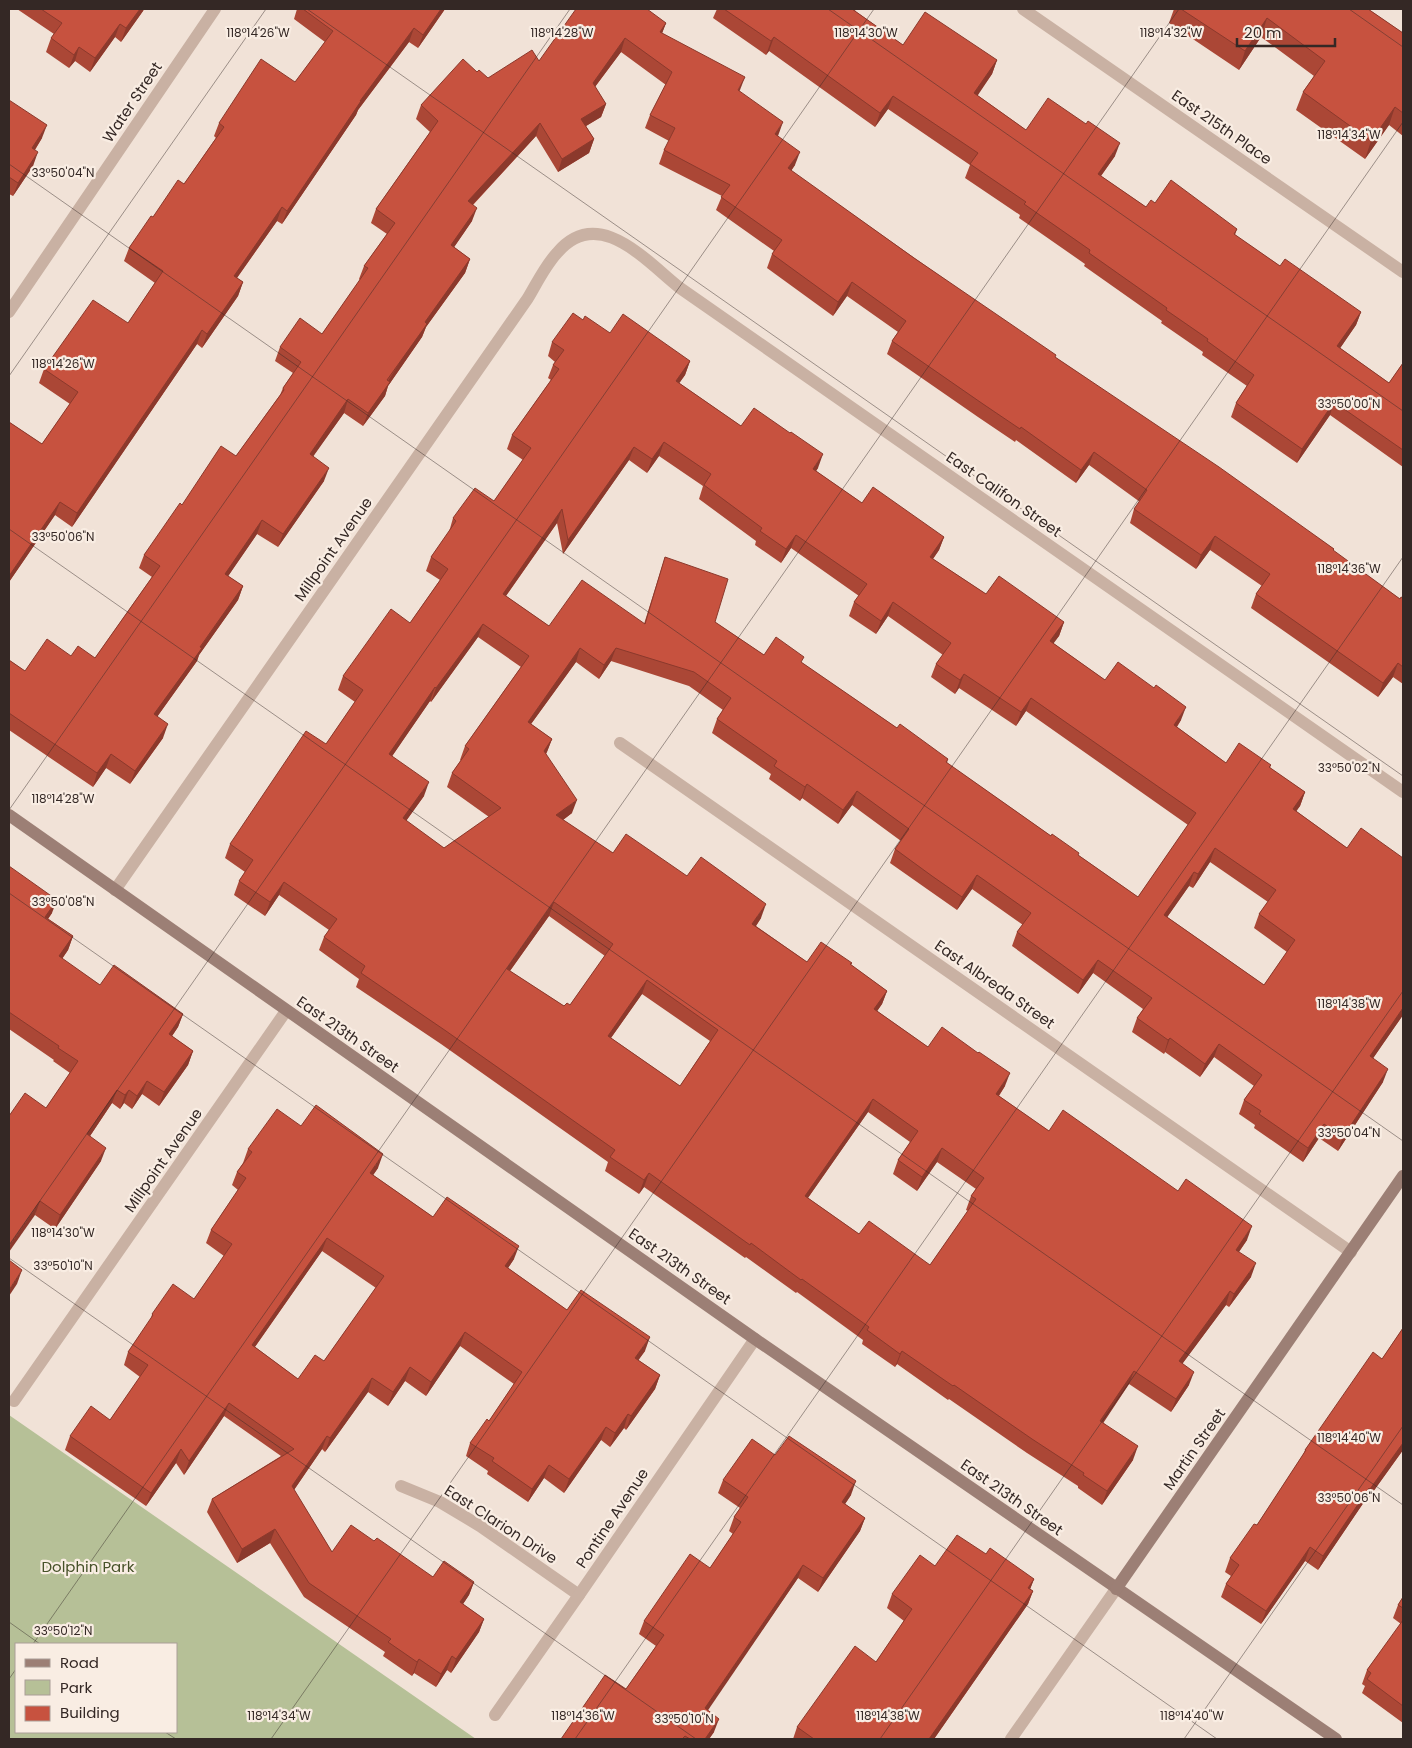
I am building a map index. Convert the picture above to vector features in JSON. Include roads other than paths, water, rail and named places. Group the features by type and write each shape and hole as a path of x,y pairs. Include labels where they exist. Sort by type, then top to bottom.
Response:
{"street":[{"name":"Water Street","path":"9,310 215,9"},
{"name":"East 215th Place","path":"1023,9 1403,272"},
{"name":"East Califon Street","path":"584,234 602,233 623,242 680,288 1403,792"},
{"name":"Millpoint Avenue","path":"115,890 528,298 558,251 572,240 584,234"},
{"name":"East Albreda Street","path":"620,743 1351,1252"},
{"name":"East 213th Street","path":"9,815 755,1339 1336,1739"},
{"name":"Millpoint Avenue","path":"14,1401 286,1010"},
{"name":"Martin Street","path":"1011,1739 1403,1176"},
{"name":"Pontine Avenue","path":"495,1715 755,1339"},
{"name":"East Clarion Drive","path":"401,1486 440,1502 480,1526 579,1595"}],"park label":[{"name":"Dolphin Park","path":"88,1566"}]}
